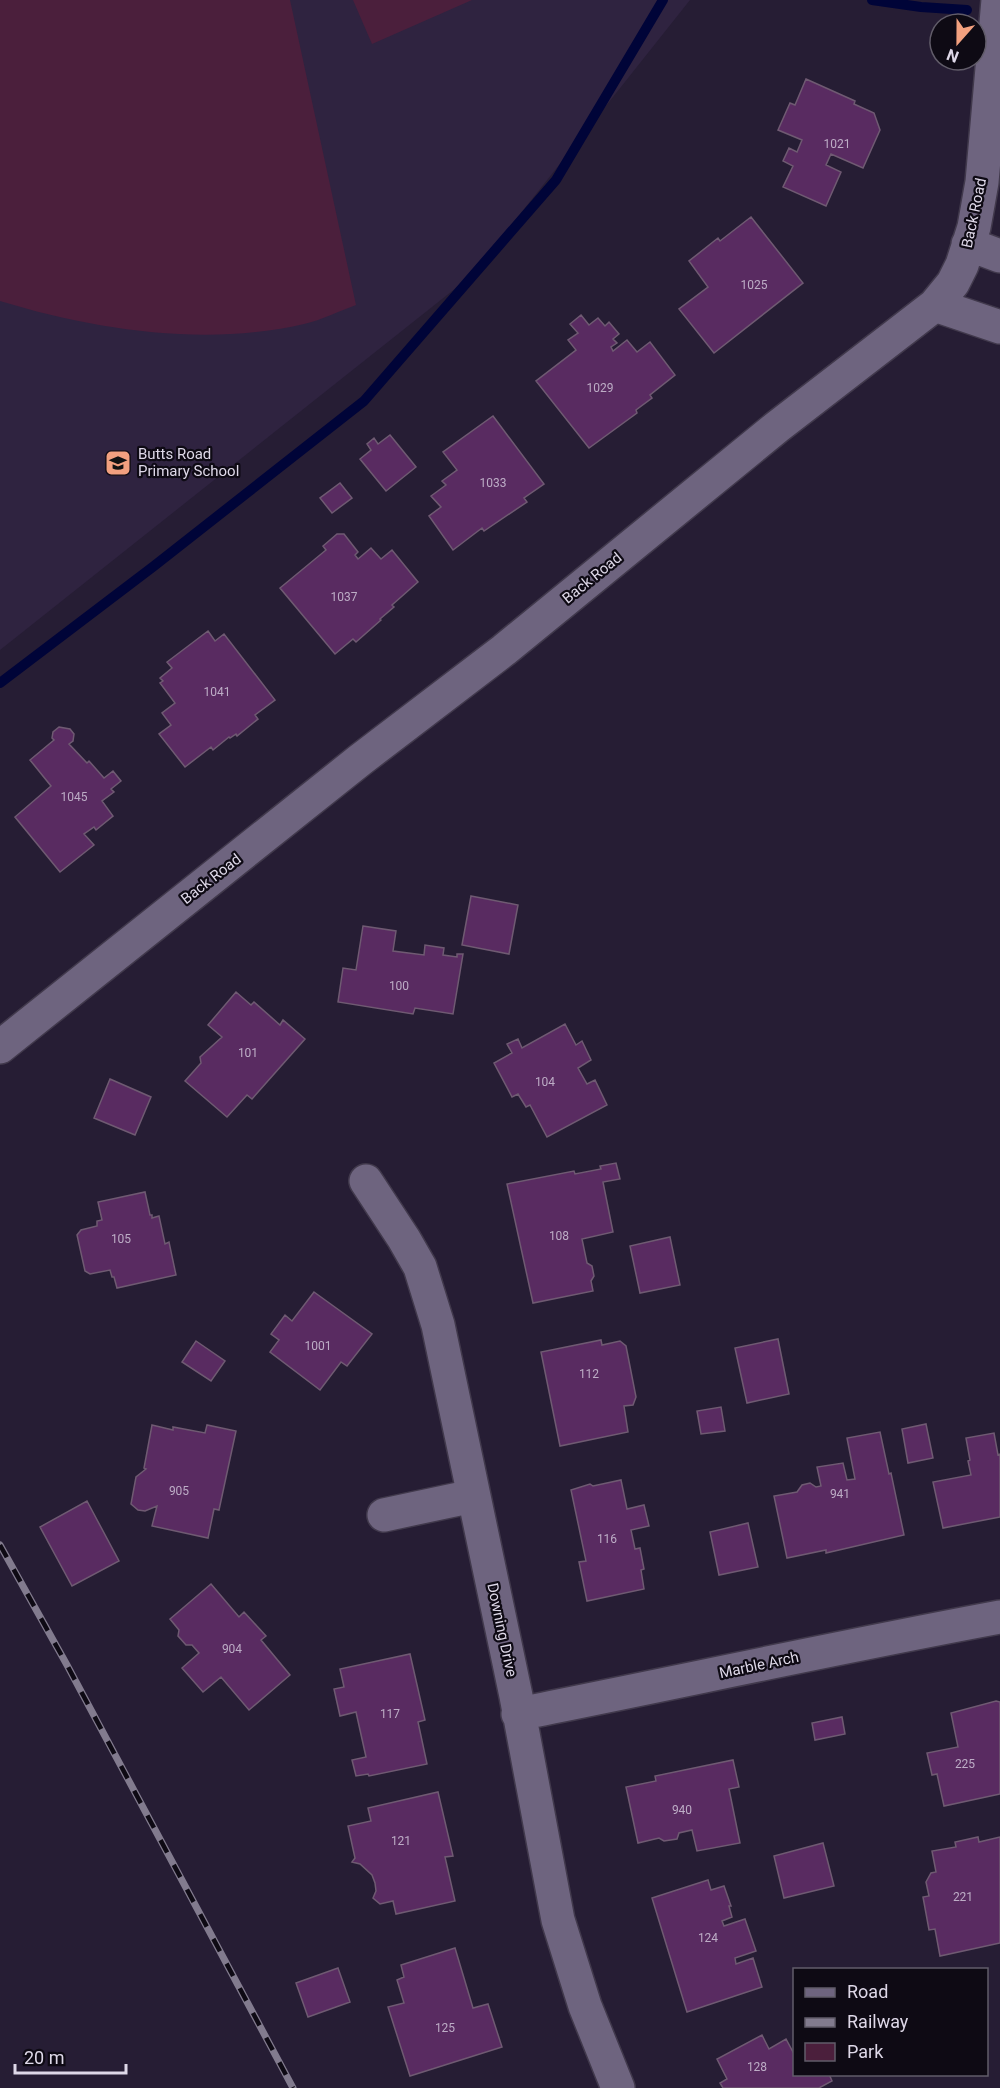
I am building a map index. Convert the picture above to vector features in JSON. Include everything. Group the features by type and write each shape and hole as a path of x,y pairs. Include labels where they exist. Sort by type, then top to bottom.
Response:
{"street":[{"name":"Back Road","path":"0,1047 360,760 504,650 777,427 935,305 953,283 962,265 974,227 982,182 998,0"},
{"path":"968,244 1000,256"},
{"path":"935,305 1000,327"},
{"name":"Downing Drive","path":"366,1181 420,1267 438,1325 516,1696 558,1920 585,2006 618,2088"},
{"path":"384,1515 473,1496"},
{"name":"Marble Arch","path":"518,1714 860,1643 1000,1617"}],"shaded area":[{"name":"Butts Road Primary School","path":"0,0 690,0 471,276 0,650"}],"green space":[{"path":"0,0 290,0 356,305 311,322 267,331 190,334 112,327 0,301"},
{"path":"353,0 472,0 372,44"}],"building":[{"path":"806,79 855,101 854,104 874,113 880,130 863,168 831,154 826,165 841,172 826,206 783,187 793,166 783,161 789,148 797,152 802,140 778,130 790,103 795,105"},
{"path":"751,217 803,283 714,353 679,309 708,287 689,261 718,238 720,241"},
{"path":"581,315 589,325 598,318 605,326 609,322 619,334 613,339 617,343 611,347 613,351 627,340 637,352 650,342 675,375 650,395 652,398 636,410 637,413 589,448 536,381 576,350 568,340 578,333 570,324"},
{"path":"493,416 544,484 524,498 527,502 484,531 482,528 453,550 429,516 441,507 431,496 446,485 442,481 457,470 443,452"},
{"path":"390,435 416,467 386,491 360,459 371,450 367,444 374,438 378,444"},
{"path":"340,483 352,498 332,513 320,498"},
{"path":"337,534 344,534 358,552 355,555 358,559 371,548 381,559 392,550 418,582 356,642 353,639 335,654 280,588 326,550 323,546"},
{"path":"208,631 215,641 224,634 275,700 255,715 258,719 237,736 236,734 229,737 213,750 211,747 185,767 159,734 171,725 162,713 175,703 160,683 163,681 160,678 172,668 167,662"},
{"path":"59,727 70,729 74,734 73,741 69,744 104,778 113,771 121,781 111,789 114,792 102,801 113,816 96,830 94,827 84,834 94,845 60,872 15,817 51,786 30,760 54,740 53,732"},
{"path":"471,896 518,905 509,954 462,945"},
{"path":"363,926 396,931 393,951 424,955 425,945 444,948 443,955 457,957 457,954 463,954 453,1014 415,1008 413,1014 338,1002 343,968 356,970"},
{"path":"236,992 251,1005 254,1002 280,1025 283,1020 305,1039 252,1099 247,1095 227,1117 185,1081 201,1063 200,1057 222,1037 208,1025"},
{"path":"565,1024 576,1045 582,1041 591,1060 578,1068 587,1084 595,1080 607,1105 547,1137 530,1105 526,1107 518,1094 512,1097 494,1063 512,1053 507,1044 518,1039 522,1048"},
{"path":"110,1079 151,1097 135,1135 94,1118"},
{"path":"616,1163 620,1179 603,1182 613,1232 582,1239 587,1263 592,1266 593,1291 533,1303 507,1184 574,1171 575,1174 601,1169 600,1166"},
{"path":"145,1192 150,1215 152,1218 159,1216 165,1244 169,1242 176,1275 117,1288 110,1270 90,1274 85,1271 77,1235 81,1230 97,1226 97,1221 102,1220 98,1202"},
{"path":"670,1237 680,1285 640,1293 630,1246"},
{"path":"314,1292 372,1334 347,1366 341,1362 320,1390 270,1352 279,1340 271,1334 285,1315 292,1321"},
{"path":"778,1339 789,1394 747,1403 735,1348"},
{"path":"601,1340 602,1345 620,1341 626,1346 636,1397 633,1405 624,1406 628,1432 560,1446 541,1352"},
{"path":"196,1341 225,1361 211,1381 182,1362"},
{"path":"721,1407 725,1431 701,1434 697,1411"},
{"path":"926,1424 933,1458 908,1463 902,1429"},
{"path":"152,1425 173,1430 173,1427 205,1433 207,1425 236,1431 219,1510 214,1509 208,1538 152,1526 157,1506 145,1511 138,1510 131,1504 136,1477 146,1469 144,1468"},
{"path":"880,1432 904,1535 826,1553 826,1550 787,1558 774,1496 797,1492 802,1485 810,1483 816,1487 821,1486 817,1467 843,1463 847,1480 855,1479 847,1438"},
{"path":"994,1433 998,1455 1000,1454 1000,1517 943,1528 933,1482 971,1475 966,1438"},
{"path":"621,1480 627,1509 644,1505 649,1526 631,1530 635,1549 640,1548 644,1569 641,1570 644,1589 587,1601 579,1562 586,1561 571,1490 590,1484 593,1486"},
{"path":"87,1501 119,1561 72,1586 40,1527"},
{"path":"748,1523 758,1567 719,1575 710,1532"},
{"path":"211,1584 239,1617 244,1612 266,1636 261,1640 290,1675 249,1710 221,1677 203,1692 182,1668 199,1653 192,1645 186,1645 178,1636 179,1630 170,1619"},
{"path":"410,1654 425,1720 418,1722 427,1764 369,1776 368,1774 356,1776 352,1760 366,1757 356,1712 340,1716 334,1689 344,1687 340,1669"},
{"path":"996,1701 1000,1702 1000,1794 944,1806 937,1774 932,1775 927,1753 958,1747 951,1713"},
{"path":"842,1717 845,1734 815,1740 812,1723"},
{"path":"733,1760 739,1787 729,1789 740,1843 697,1851 692,1830 679,1833 677,1839 664,1841 659,1838 638,1843 626,1787 656,1781 655,1776"},
{"path":"438,1792 453,1856 445,1857 455,1901 396,1914 393,1901 380,1904 373,1898 376,1891 372,1875 360,1864 352,1862 355,1858 348,1826 371,1821 368,1808"},
{"path":"978,1837 979,1842 1000,1837 1000,1943 940,1956 935,1929 929,1930 923,1897 929,1896 926,1882 931,1873 936,1872 932,1851 956,1847 955,1842"},
{"path":"823,1843 834,1886 784,1898 774,1856"},
{"path":"708,1880 711,1890 724,1886 731,1906 729,1906 732,1917 722,1921 724,1926 745,1919 756,1951 735,1958 736,1964 753,1958 762,1987 687,2012 652,1898"},
{"path":"455,1948 473,2008 488,2004 502,2047 410,2076 388,2007 404,2003 397,1980 404,1977 401,1965"},
{"path":"338,1968 350,2002 308,2017 296,1983"},
{"path":"762,2035 769,2049 786,2039 793,2052 793,2076 830,2076 832,2081 819,2088 723,2088 720,2083 727,2079 717,2059"}],"waterway":[{"path":"0,683 154,566 364,401 556,180 663,0"},
{"path":"872,0 921,7 967,10"}],"railway":[{"path":"0,1545 67,1665 293,2088"}],"place":[{"name":"Butts Road Primary School","path":"118,463"}]}
